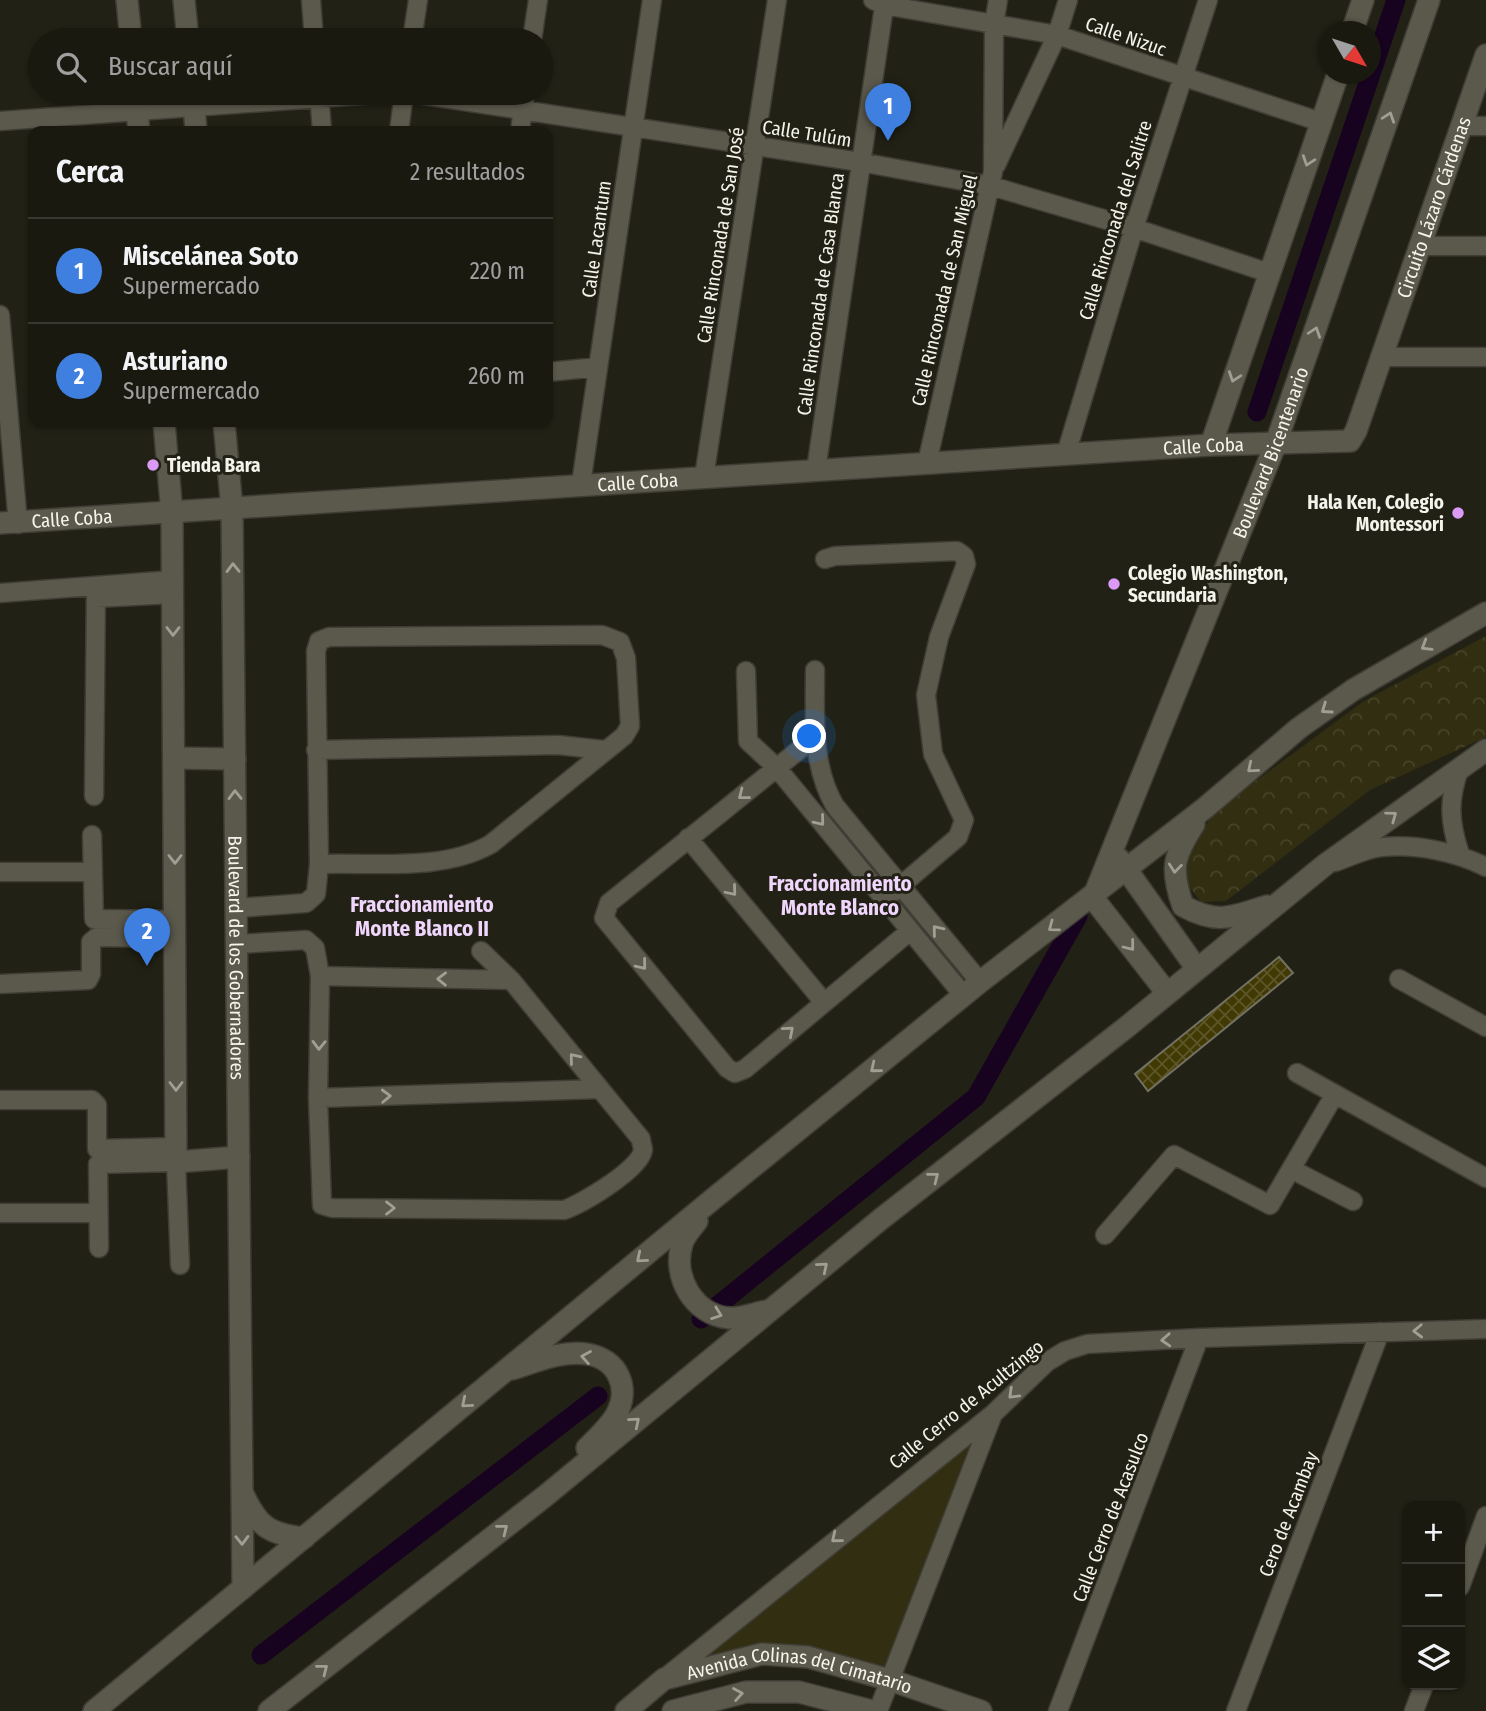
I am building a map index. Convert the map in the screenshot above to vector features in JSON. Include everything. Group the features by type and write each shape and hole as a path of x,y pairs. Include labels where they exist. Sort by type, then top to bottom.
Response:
{"main road":[{"path":"127,0 130,28"},
{"path":"184,0 187,28"},
{"path":"1356,21 1363,0"},
{"name":"Boulevard Bicentenario","path":"1093,898 1276,443 1429,0"},
{"name":"Circuito Lázaro Cárdenas","path":"1276,443 1350,441 1356,431 1486,55"},
{"path":"1211,445 1334,84"},
{"path":"193,105 196,126"},
{"path":"164,427 172,514 176,1155 239,1157"},
{"name":"Boulevard de los Gobernadores","path":"224,427 232,509 243,1588"},
{"name":"Calle Coba","path":"9,524 581,484 1276,443"},
{"path":"94,1711 713,1199 972,989 1093,898 1299,729 1353,690 1486,613"},
{"path":"269,1711 544,1497 770,1310 1326,864 1486,750"},
{"path":"174,758 235,759"},
{"path":"1205,808 1177,851 1173,879 1183,906 1204,917 1227,918 1279,903"},
{"path":"1112,850 1197,969"},
{"path":"1093,898 1167,993"},
{"path":"713,1199 682,1242 679,1262 682,1282 692,1298 711,1314 731,1318 770,1310"},
{"path":"505,1371 556,1356 587,1354 614,1366 622,1381 623,1399 615,1417 544,1497"},
{"path":"242,1492 251,1511 271,1532 304,1538"},
{"name":"Avenida Colinas del Cimatario","path":"626,1711 664,1679 762,1654 808,1657 890,1680 981,1711"},
{"name":"Avenida Colinas del Cimatario","path":"673,1711 701,1706 746,1692 799,1692 872,1711"}],"street":[{"path":"311,0 313,28"},
{"path":"414,28 418,0"},
{"path":"534,28 538,0"},
{"name":"Calle Lacantum","path":"581,484 652,0"},
{"name":"Calle Rinconada de San José","path":"704,477 777,0"},
{"name":"Calle Rinconada de San Miguel","path":"927,463 992,179 994,24 998,0"},
{"path":"992,179 1057,35 1068,0"},
{"name":"Calle Rinconada del Salitre","path":"1066,454 1181,77 1208,0"},
{"name":"Calle Nizuc","path":"881,2 1057,35 1321,122"},
{"name":"Calle Rinconada de Casa Blanca","path":"816,470 881,2"},
{"path":"0,121 137,112 170,105"},
{"path":"320,105 322,126"},
{"path":"400,126 402,105"},
{"path":"521,126 523,105"},
{"name":"Calle Tulúm","path":"541,105 633,127 992,179 1269,273"},
{"path":"1461,126 1486,125"},
{"path":"1419,246 1486,246"},
{"path":"0,315 9,524"},
{"path":"1380,357 1486,358"},
{"path":"553,372 598,367"},
{"path":"825,559 835,556 957,551 964,556 966,564 939,636 926,695 933,754 964,820 963,828 958,837 885,899"},
{"path":"0,593 96,592 173,587"},
{"path":"94,796 96,592"},
{"path":"236,908 306,903 316,894 319,864 316,651 319,641 329,637 602,635 620,642 624,648 630,726 624,736 491,845 473,854 450,860 319,864"},
{"path":"816,670 815,737 825,788 835,806 900,885 972,989"},
{"path":"746,671 748,741 777,768 910,931 972,989"},
{"path":"815,737 609,903 604,918 727,1068 735,1073 745,1069 823,1001 910,931"},
{"path":"316,750 558,745 604,750"},
{"path":"1460,767 1451,790 1449,813 1460,854"},
{"path":"92,835 94,919 175,929"},
{"path":"688,838 823,1001"},
{"path":"1326,864 1381,847 1460,854 1486,867"},
{"path":"0,872 91,872"},
{"path":"0,984 88,980 93,939 175,929"},
{"path":"237,944 306,940 315,948 320,976 318,1097 322,1205 332,1208 564,1210 582,1204 637,1162 643,1151 641,1139 511,980 481,951"},
{"path":"320,976 511,980"},
{"path":"1399,979 1486,1027"},
{"path":"1297,1073 1486,1178"},
{"path":"318,1097 599,1089"},
{"path":"1105,1235 1174,1155 1270,1205 1335,1094"},
{"path":"0,1100 96,1102 99,1248"},
{"path":"97,1157 176,1155 180,1265"},
{"path":"1291,1169 1353,1201"},
{"path":"0,1213 98,1213"},
{"name":"Calle Cerro de Acultzingo","path":"664,1679 993,1414 1047,1362 1065,1351 1087,1344 1199,1338 1486,1329"},
{"name":"Cero de Acambay","path":"1236,1711 1380,1332"},
{"name":"Calle Cerro de Acasulco","path":"1058,1711 1199,1338"},
{"path":"878,1711 993,1414"},
{"path":"1465,1573 1486,1516"},
{"path":"1414,1711 1421,1690"}],"green space":[{"path":"1486,636 1486,737 1370,790 1226,901 1201,902 1182,877 1192,848 1214,812 1364,701"},
{"path":"993,1414 890,1680 808,1657 664,1679"}],"building":[{"path":"1279,957 1293,973 1148,1091 1135,1074"}],"waterway":[{"path":"1257,412 1396,0"},
{"path":"701,1319 976,1097 1078,916"},
{"path":"261,1655 598,1396"}],"place":[{"name":"Miscelánea Soto","path":"888,141"},
{"name":"Tienda Bara","path":"153,465"},
{"name":"Hala Ken, Colegio Montessori","path":"1458,513"},
{"name":"Colegio Washington, Secundaria","path":"1114,584"},
{"name":"Asturiano","path":"147,966"}],"district":[{"name":"Fraccionamiento Monte Blanco","path":"840,896"},
{"name":"Fraccionamiento Monte Blanco II","path":"422,917"}]}
